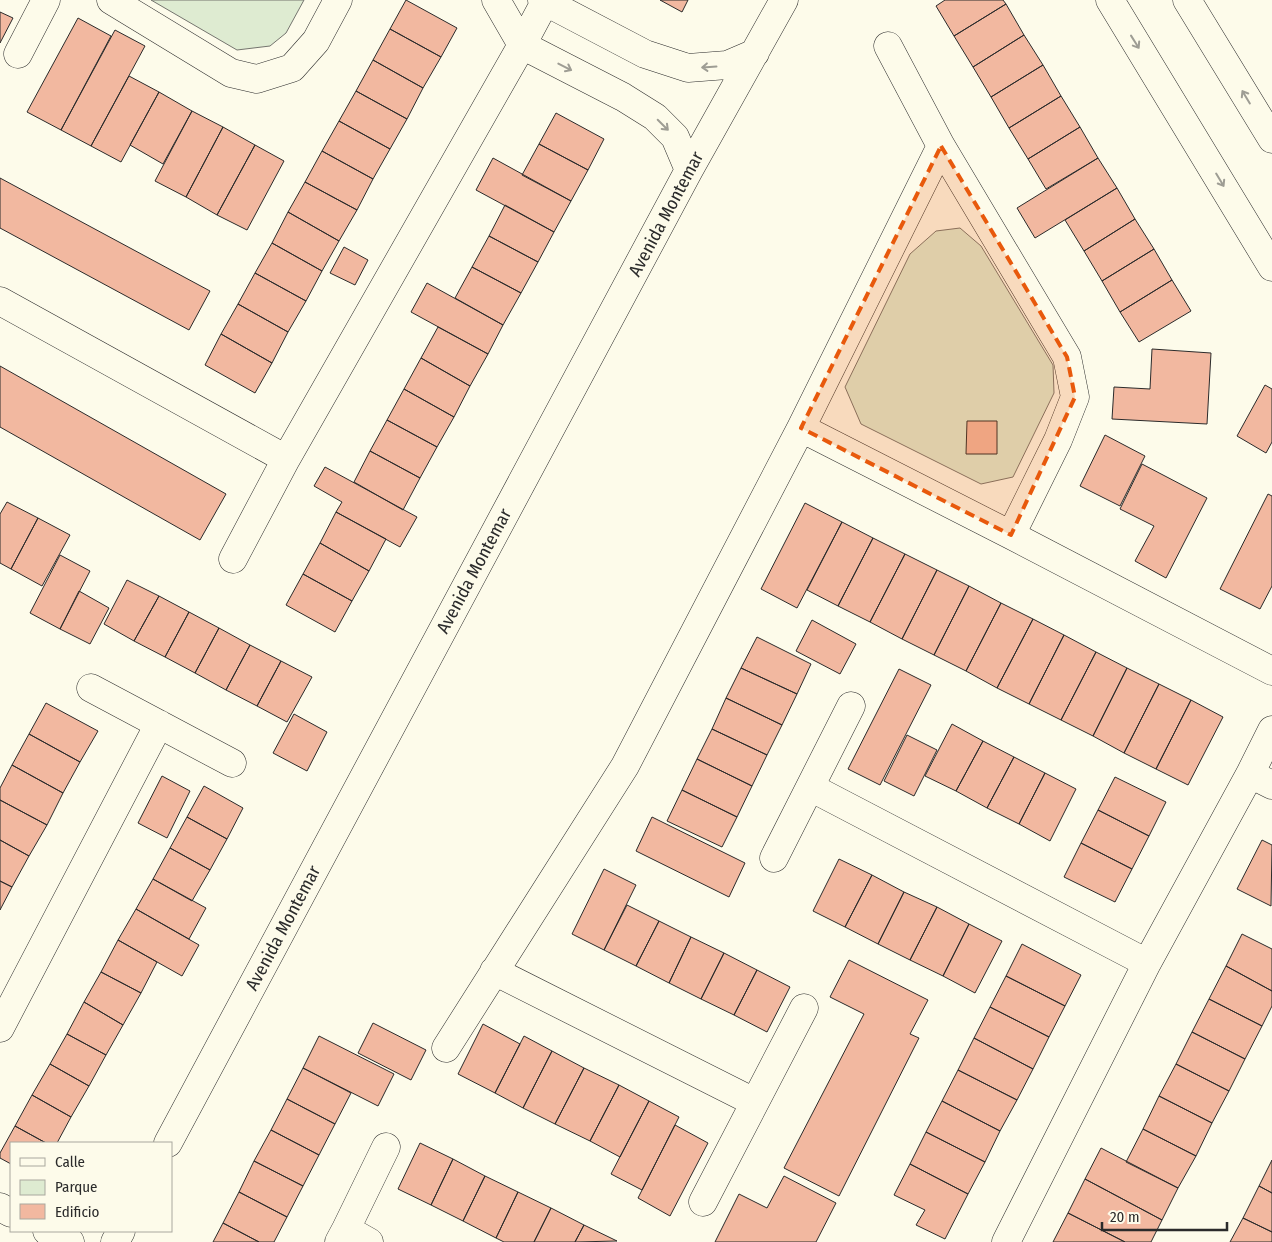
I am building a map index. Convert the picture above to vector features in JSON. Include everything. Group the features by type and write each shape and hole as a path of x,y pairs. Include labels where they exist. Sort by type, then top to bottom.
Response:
{"street":[{"path":"18,54 46,0"},
{"path":"111,0 231,73 257,79 292,68 316,41 338,0"},
{"path":"496,0 522,45 623,97 655,117 675,137 689,170"},
{"path":"233,559 286,459 522,45 544,0 645,54 688,68 727,65 756,53"},
{"name":"Avenida Montemar","path":"169,1142 689,170 784,0"},
{"path":"1110,0 1272,267"},
{"path":"1187,0 1269,125"},
{"path":"888,46 941,146 1067,357 1075,397 1058,440 1011,535"},
{"path":"446,1048 494,970 626,766 801,428 941,146"},
{"path":"0,301 286,459"},
{"path":"801,428 1272,671"},
{"path":"91,688 232,763"},
{"path":"774,858 851,706"},
{"path":"0,1028 159,724"},
{"path":"1006,1242 1147,963 1261,779 1272,730"},
{"path":"810,787 1147,963"},
{"path":"494,970 754,1102"},
{"path":"703,1202 804,1008"},
{"path":"370,1242 342,1236 386,1147"},
{"path":"49,1232 70,1242"}],"highlighted area":[{"path":"941,146 1067,357 1075,397 1011,535 801,428"}],"green space":[{"path":"151,0 304,0 286,33 270,46 237,50"},
{"path":"960,228 981,246 1053,365 1054,393 1013,477 981,484 861,424 845,387 910,254 936,231"}],"building":[{"path":"406,0 457,28 441,57 390,29"},
{"path":"660,0 688,0 682,12"},
{"path":"945,0 1003,0 1006,4 954,36 936,6"},
{"path":"1006,4 1024,35 973,67 954,36"},
{"path":"0,12 13,18 0,43"},
{"path":"78,18 111,36 61,130 27,112"},
{"path":"390,29 441,57 423,88 373,60"},
{"path":"115,30 145,46 91,146 61,130"},
{"path":"1024,35 1043,65 991,97 973,67"},
{"path":"373,60 423,88 407,119 356,91"},
{"path":"1043,65 1061,96 1009,128 991,97"},
{"path":"129,76 159,92 121,162 91,146"},
{"path":"356,91 407,119 390,149 339,121"},
{"path":"159,92 192,111 163,164 130,145"},
{"path":"1061,96 1080,127 1028,159 1009,128"},
{"path":"192,111 223,127 186,197 155,181"},
{"path":"556,113 604,139 588,170 539,144"},
{"path":"339,121 390,149 373,179 322,151"},
{"path":"223,127 255,145 217,215 186,197"},
{"path":"1080,127 1098,158 1046,189 1028,159"},
{"path":"539,144 588,170 571,201 522,175"},
{"path":"255,145 284,161 247,230 217,215"},
{"path":"322,151 373,179 357,210 305,182"},
{"path":"493,158 571,201 554,232 476,190"},
{"path":"1098,158 1117,188 1035,238 1017,208"},
{"path":"0,178 210,291 189,330 0,228"},
{"path":"305,182 357,210 339,241 288,212"},
{"path":"1117,188 1135,219 1084,251 1065,220"},
{"path":"505,205 554,232 538,262 489,236"},
{"path":"288,212 339,241 322,271 272,243"},
{"path":"1135,219 1154,249 1102,281 1084,251"},
{"path":"489,236 538,262 521,293 472,267"},
{"path":"272,243 322,271 306,301 255,273"},
{"path":"344,247 368,260 355,285 330,273"},
{"path":"1154,249 1172,280 1120,312 1102,281"},
{"path":"472,267 521,293 503,325 455,298"},
{"path":"255,273 306,301 288,332 238,304"},
{"path":"1172,280 1191,311 1139,342 1120,312"},
{"path":"427,283 503,325 488,354 411,312"},
{"path":"238,304 288,332 272,363 221,334"},
{"path":"438,327 488,354 470,386 421,358"},
{"path":"221,334 272,363 255,393 205,365"},
{"path":"1152,349 1211,353 1207,424 1112,419 1114,387 1150,389"},
{"path":"421,358 470,386 454,417 404,389"},
{"path":"0,366 226,494 200,540 0,427"},
{"path":"1265,385 1272,389 1272,442 1266,453 1237,436"},
{"path":"404,389 454,417 437,447 387,420"},
{"path":"387,420 437,447 420,478 370,451"},
{"path":"967,421 997,421 997,454 966,454"},
{"path":"1105,435 1145,456 1120,506 1080,486"},
{"path":"370,451 420,478 403,510 354,482"},
{"path":"1142,464 1207,498 1166,578 1135,561 1154,526 1120,509"},
{"path":"325,467 417,517 400,547 336,512 342,502 314,486"},
{"path":"1268,494 1272,496 1272,586 1260,609 1220,589"},
{"path":"7,502 38,518 11,569 0,563 0,514"},
{"path":"805,503 842,522 797,608 761,589"},
{"path":"336,512 386,539 369,571 320,543"},
{"path":"38,518 70,535 42,586 11,569"},
{"path":"842,522 873,538 838,606 807,590"},
{"path":"873,538 905,554 870,622 838,606"},
{"path":"320,543 369,571 352,601 303,574"},
{"path":"905,554 937,570 902,639 870,622"},
{"path":"60,555 90,571 60,629 30,613"},
{"path":"937,570 969,586 934,655 902,639"},
{"path":"303,574 352,601 335,632 286,605"},
{"path":"127,580 159,596 134,641 104,624"},
{"path":"969,586 1001,603 966,671 934,655"},
{"path":"79,591 109,608 90,644 60,629"},
{"path":"159,596 189,612 165,657 134,641"},
{"path":"1001,603 1033,619 997,688 966,671"},
{"path":"189,612 219,628 195,673 165,657"},
{"path":"1033,619 1064,635 1029,704 997,688"},
{"path":"812,620 856,644 840,674 796,651"},
{"path":"219,628 250,645 226,690 195,673"},
{"path":"1064,635 1096,652 1061,720 1029,704"},
{"path":"757,637 811,664 797,694 741,668"},
{"path":"250,645 281,661 257,706 226,690"},
{"path":"1096,652 1127,668 1093,736 1061,720"},
{"path":"281,661 312,677 287,722 257,706"},
{"path":"741,668 797,694 782,725 726,698"},
{"path":"1127,668 1159,684 1124,753 1093,736"},
{"path":"899,669 931,685 880,785 848,769"},
{"path":"1159,684 1191,700 1156,769 1124,753"},
{"path":"726,698 782,725 767,755 712,729"},
{"path":"1191,700 1223,717 1188,785 1156,769"},
{"path":"46,703 98,731 80,762 29,734"},
{"path":"294,714 327,732 307,771 273,753"},
{"path":"952,724 983,741 956,791 925,776"},
{"path":"712,729 767,755 752,786 697,759"},
{"path":"29,734 80,762 63,793 12,765"},
{"path":"907,735 937,750 914,796 884,781"},
{"path":"983,741 1014,757 987,808 956,791"},
{"path":"1014,757 1045,773 1019,824 987,808"},
{"path":"697,759 752,786 737,817 682,790"},
{"path":"12,765 63,793 47,825 0,800 0,788"},
{"path":"1045,773 1076,789 1050,841 1019,824"},
{"path":"162,776 190,791 167,838 138,823"},
{"path":"1115,777 1166,802 1149,836 1098,810"},
{"path":"204,786 243,808 227,839 187,817"},
{"path":"682,790 737,817 722,847 667,821"},
{"path":"0,800 47,825 29,856 0,840"},
{"path":"1098,810 1149,836 1132,869 1081,843"},
{"path":"187,817 227,839 210,870 170,848"},
{"path":"652,817 745,863 729,897 636,851"},
{"path":"0,840 29,856 12,887 0,881"},
{"path":"1262,840 1272,845 1271,906 1237,889"},
{"path":"1081,843 1132,869 1115,902 1064,877"},
{"path":"170,848 210,870 192,901 153,879"},
{"path":"839,859 872,875 845,927 813,911"},
{"path":"604,869 636,885 604,950 572,934"},
{"path":"872,875 904,892 878,944 845,927"},
{"path":"153,879 206,908 189,939 136,909"},
{"path":"0,881 12,887 0,910"},
{"path":"904,892 937,907 910,960 878,944"},
{"path":"627,905 659,921 636,966 604,950"},
{"path":"937,907 969,924 943,976 910,960"},
{"path":"136,909 199,945 182,976 118,940"},
{"path":"659,921 691,937 669,983 636,966"},
{"path":"969,924 1002,941 975,993 943,976"},
{"path":"1242,934 1272,949 1272,991 1226,966"},
{"path":"691,937 724,953 701,999 669,983"},
{"path":"118,940 157,962 141,993 101,972"},
{"path":"1022,944 1081,975 1065,1006 1006,976"},
{"path":"724,953 757,970 734,1015 701,999"},
{"path":"849,960 928,1000 910,1034 919,1038 839,1196 784,1168 864,1014 830,997"},
{"path":"1226,966 1272,991 1272,1006 1262,1026 1209,999"},
{"path":"757,970 790,987 767,1032 734,1015"},
{"path":"101,972 141,993 123,1025 84,1002"},
{"path":"1006,976 1065,1006 1049,1037 990,1007"},
{"path":"1209,999 1262,1026 1245,1059 1192,1032"},
{"path":"84,1002 123,1025 106,1055 67,1034"},
{"path":"990,1007 1049,1037 1033,1069 974,1038"},
{"path":"373,1023 426,1050 411,1080 358,1053"},
{"path":"483,1024 520,1044 495,1093 458,1074"},
{"path":"1192,1032 1245,1059 1229,1091 1176,1064"},
{"path":"67,1034 106,1055 89,1086 50,1064"},
{"path":"319,1036 394,1074 378,1106 303,1068"},
{"path":"524,1036 552,1051 523,1108 495,1093"},
{"path":"974,1038 1033,1069 1017,1100 958,1070"},
{"path":"552,1051 584,1068 555,1124 523,1108"},
{"path":"50,1064 89,1086 71,1117 32,1095"},
{"path":"1176,1064 1229,1091 1212,1123 1159,1096"},
{"path":"303,1068 351,1093 335,1124 287,1099"},
{"path":"584,1068 619,1085 590,1141 555,1124"},
{"path":"958,1070 1017,1100 1000,1131 942,1101"},
{"path":"619,1085 649,1101 620,1157 590,1141"},
{"path":"32,1095 71,1117 58,1142 44,1142 15,1126"},
{"path":"1159,1096 1212,1123 1196,1156 1143,1129"},
{"path":"287,1099 335,1124 319,1155 271,1130"},
{"path":"649,1101 679,1117 642,1190 611,1174"},
{"path":"942,1101 1000,1131 985,1162 926,1132"},
{"path":"675,1125 708,1143 670,1216 638,1198"},
{"path":"15,1126 44,1142 10,1142 10,1163 0,1158 0,1153"},
{"path":"1143,1129 1196,1156 1178,1188 1126,1162"},
{"path":"271,1130 319,1155 303,1186 254,1161"},
{"path":"926,1132 985,1162 968,1194 910,1164"},
{"path":"420,1143 453,1159 431,1205 398,1189"},
{"path":"1101,1148 1178,1188 1162,1220 1085,1179"},
{"path":"453,1159 485,1176 463,1221 431,1205"},
{"path":"1272,1160 1272,1193 1259,1186"},
{"path":"254,1161 303,1186 287,1217 239,1192"},
{"path":"910,1164 968,1194 945,1239 916,1225 925,1210 894,1195"},
{"path":"485,1176 518,1192 496,1238 463,1221"},
{"path":"784,1176 836,1203 816,1242 715,1242 739,1194 767,1208"},
{"path":"1085,1179 1162,1220 1151,1242 1125,1242 1068,1213"},
{"path":"1259,1186 1272,1193 1272,1232 1243,1218"},
{"path":"239,1192 287,1217 274,1242 259,1242 223,1223"},
{"path":"518,1192 551,1208 534,1242 504,1242 496,1238"},
{"path":"551,1208 584,1225 575,1242 534,1242"},
{"path":"1068,1213 1125,1242 1053,1242"},
{"path":"1243,1218 1272,1232 1272,1242 1230,1242"},
{"path":"223,1223 259,1242 213,1242"},
{"path":"584,1225 617,1241 575,1242"}]}
